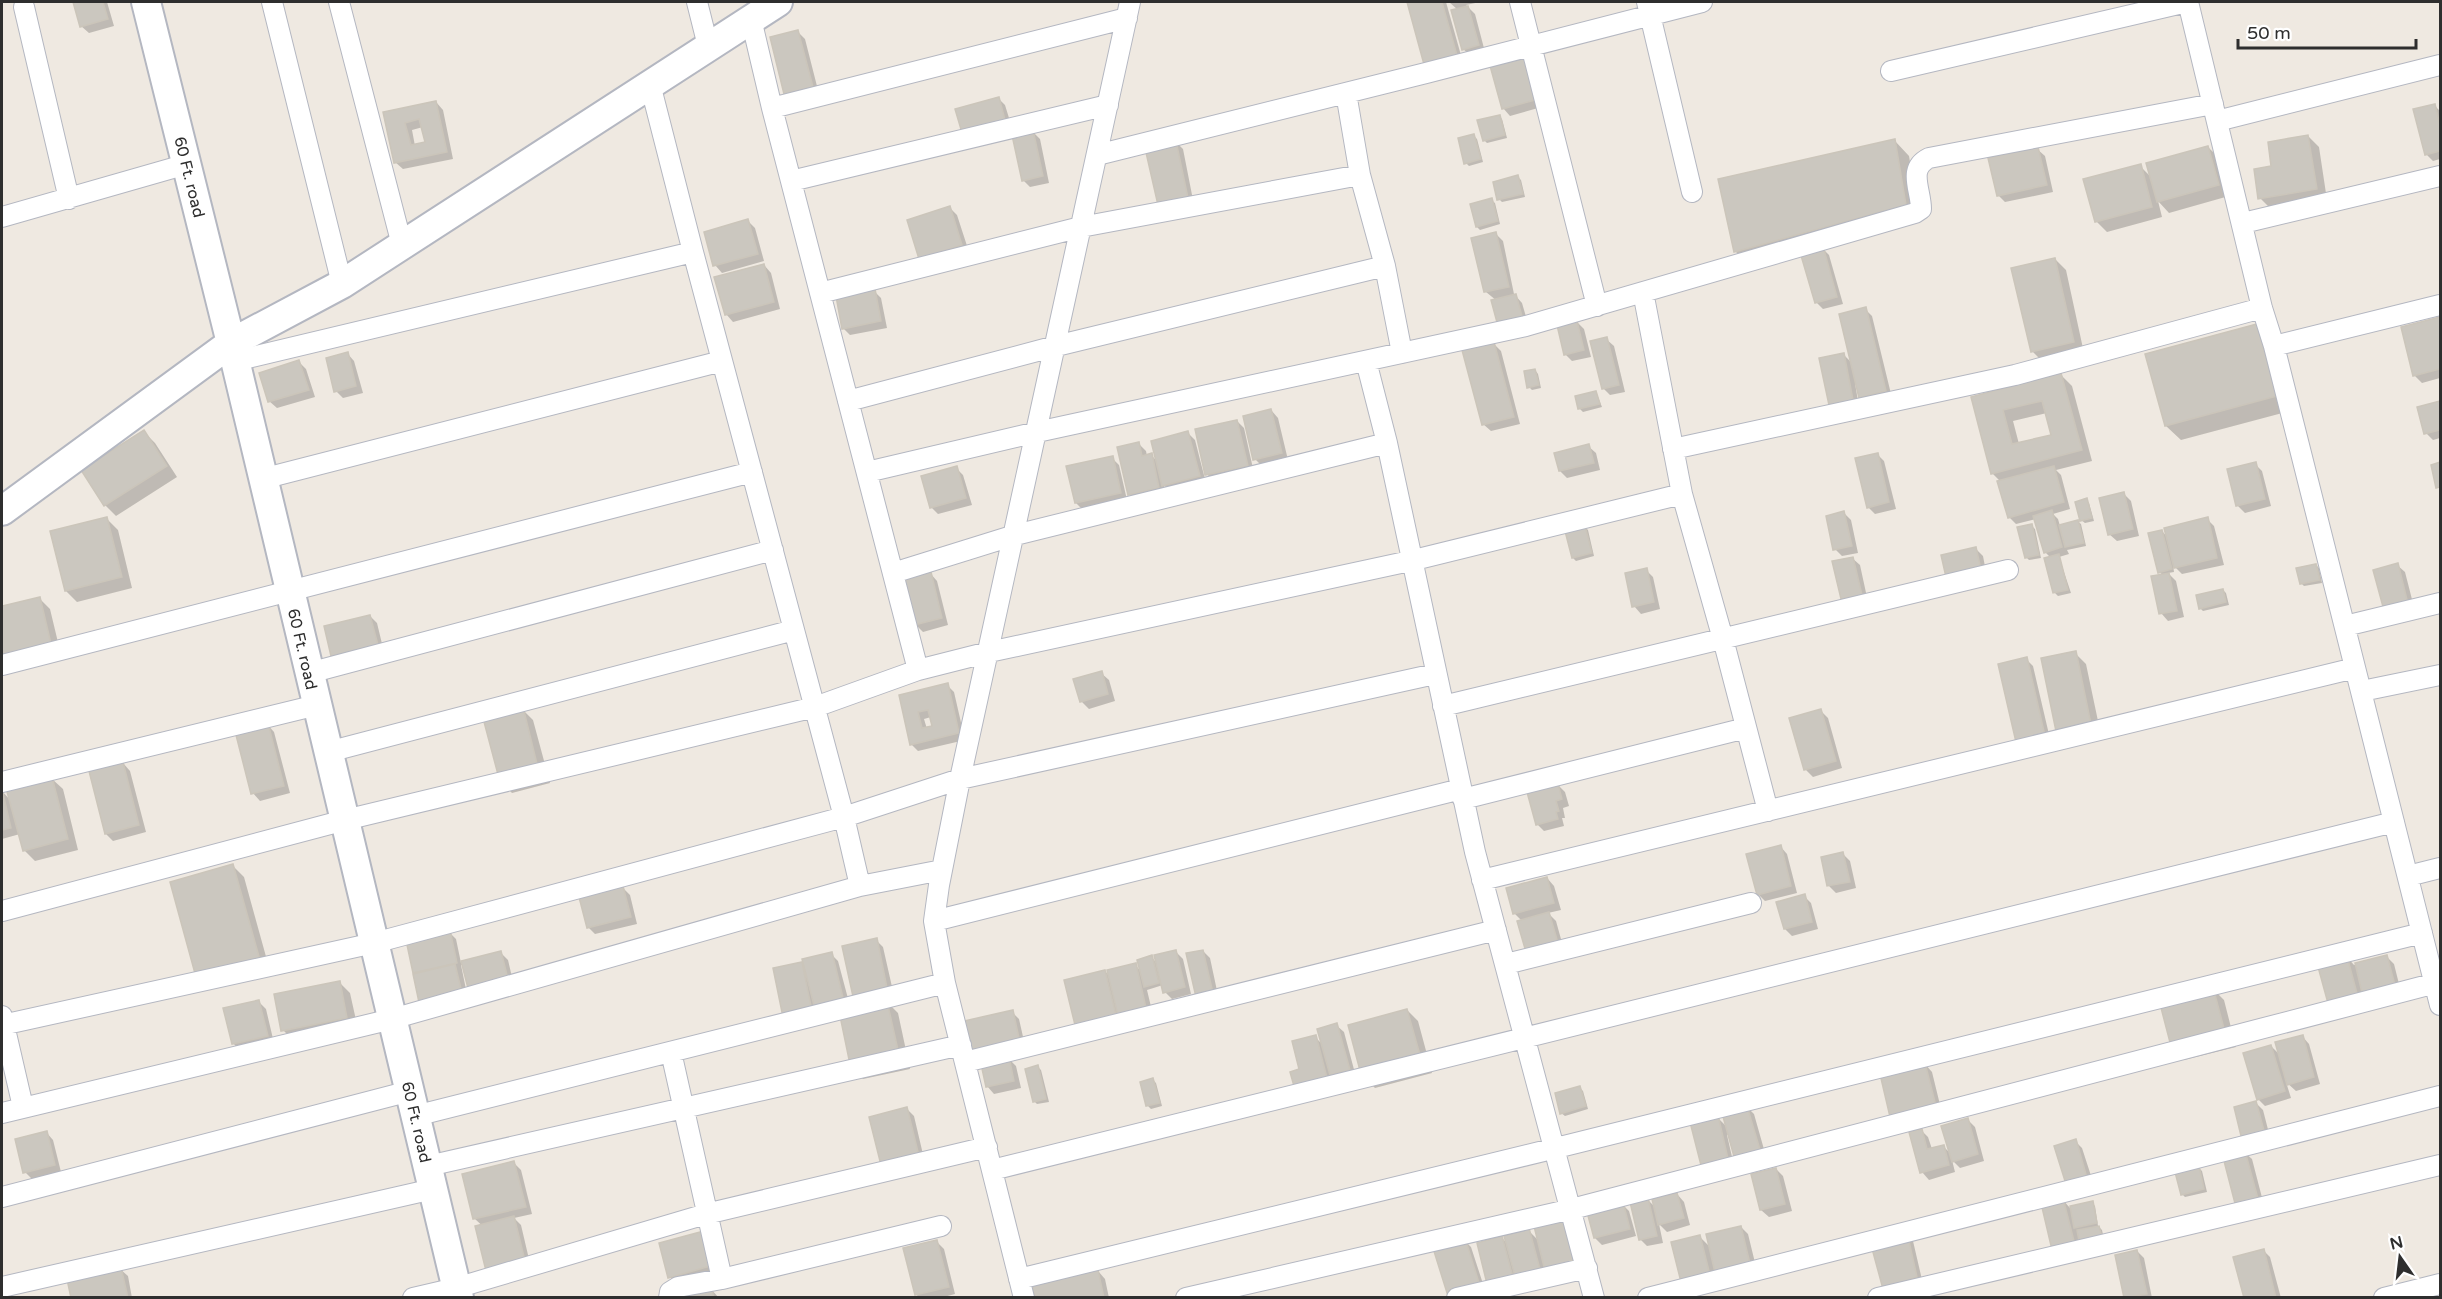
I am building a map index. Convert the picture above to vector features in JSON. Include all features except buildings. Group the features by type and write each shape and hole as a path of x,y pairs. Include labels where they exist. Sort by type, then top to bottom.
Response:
{"street":[{"name":"60 Ft. road","path":"146,2 233,352 458,1293"},
{"path":"272,2 342,284"},
{"path":"339,2 402,245"},
{"path":"697,2 708,46"},
{"path":"2,511 233,352 778,2"},
{"path":"1520,2 1597,306"},
{"path":"1097,155 1530,46 1648,8 1702,2"},
{"path":"1891,71 2188,2 2262,308 2274,346 2422,933 2438,983 2440,1005"},
{"path":"24,7 69,199"},
{"path":"1648,8 1692,192"},
{"path":"772,108 1128,10 960,779 934,921 945,983 1022,1288 1556,1148 2422,933"},
{"path":"751,19 918,670"},
{"path":"867,472 1037,432 1526,326 1915,213 1921,209 1916,172 1920,162 1929,158 2215,112 2440,65"},
{"path":"650,84 815,706 860,886"},
{"path":"1346,93 1360,175 1385,266 1402,353"},
{"path":"791,181 1108,105"},
{"path":"2,216 187,164"},
{"path":"820,293 1081,227 1360,175"},
{"path":"2243,223 2440,176"},
{"path":"233,352 693,252"},
{"path":"848,401 1056,346 1385,266"},
{"path":"1642,292 1682,494 1768,811"},
{"path":"2274,346 2440,306"},
{"path":"1673,449 2015,375 2262,308"},
{"path":"262,479 722,361"},
{"path":"1366,361 1387,443 1410,561 1482,880 1556,1148 1594,1298"},
{"path":"893,573 1015,535 1387,443"},
{"path":"2,665 752,472"},
{"path":"2,911 345,820 815,706 918,670 989,652 1410,561 1682,494"},
{"path":"309,673 773,550"},
{"path":"1443,706 2008,570"},
{"path":"2345,626 2440,603"},
{"path":"328,752 794,630"},
{"path":"1482,880 2355,668"},
{"path":"23,1107 2,1022 374,943 844,817 960,779 1435,674"},
{"path":"2362,691 2440,675"},
{"path":"2,782 317,705"},
{"path":"934,921 1746,728"},
{"path":"992,1170 2394,822"},
{"path":"2408,876 2440,868"},
{"path":"2,1113 392,1019 860,886 942,870"},
{"path":"1506,964 1750,903"},
{"path":"2,1287 430,1178 685,1108 963,1053 1496,930"},
{"path":"2,1197 413,1104 671,1052 945,983"},
{"path":"1186,1298 1572,1209 2438,983"},
{"path":"671,1052 722,1278"},
{"path":"1648,1298 2440,1096"},
{"path":"413,1298 458,1293 706,1214 987,1147"},
{"path":"1878,1298 2440,1165"},
{"path":"669,1298 670,1292 678,1287 941,1226"},
{"path":"1457,1298 1587,1268"},
{"path":"2384,1298 2440,1284"}]}
